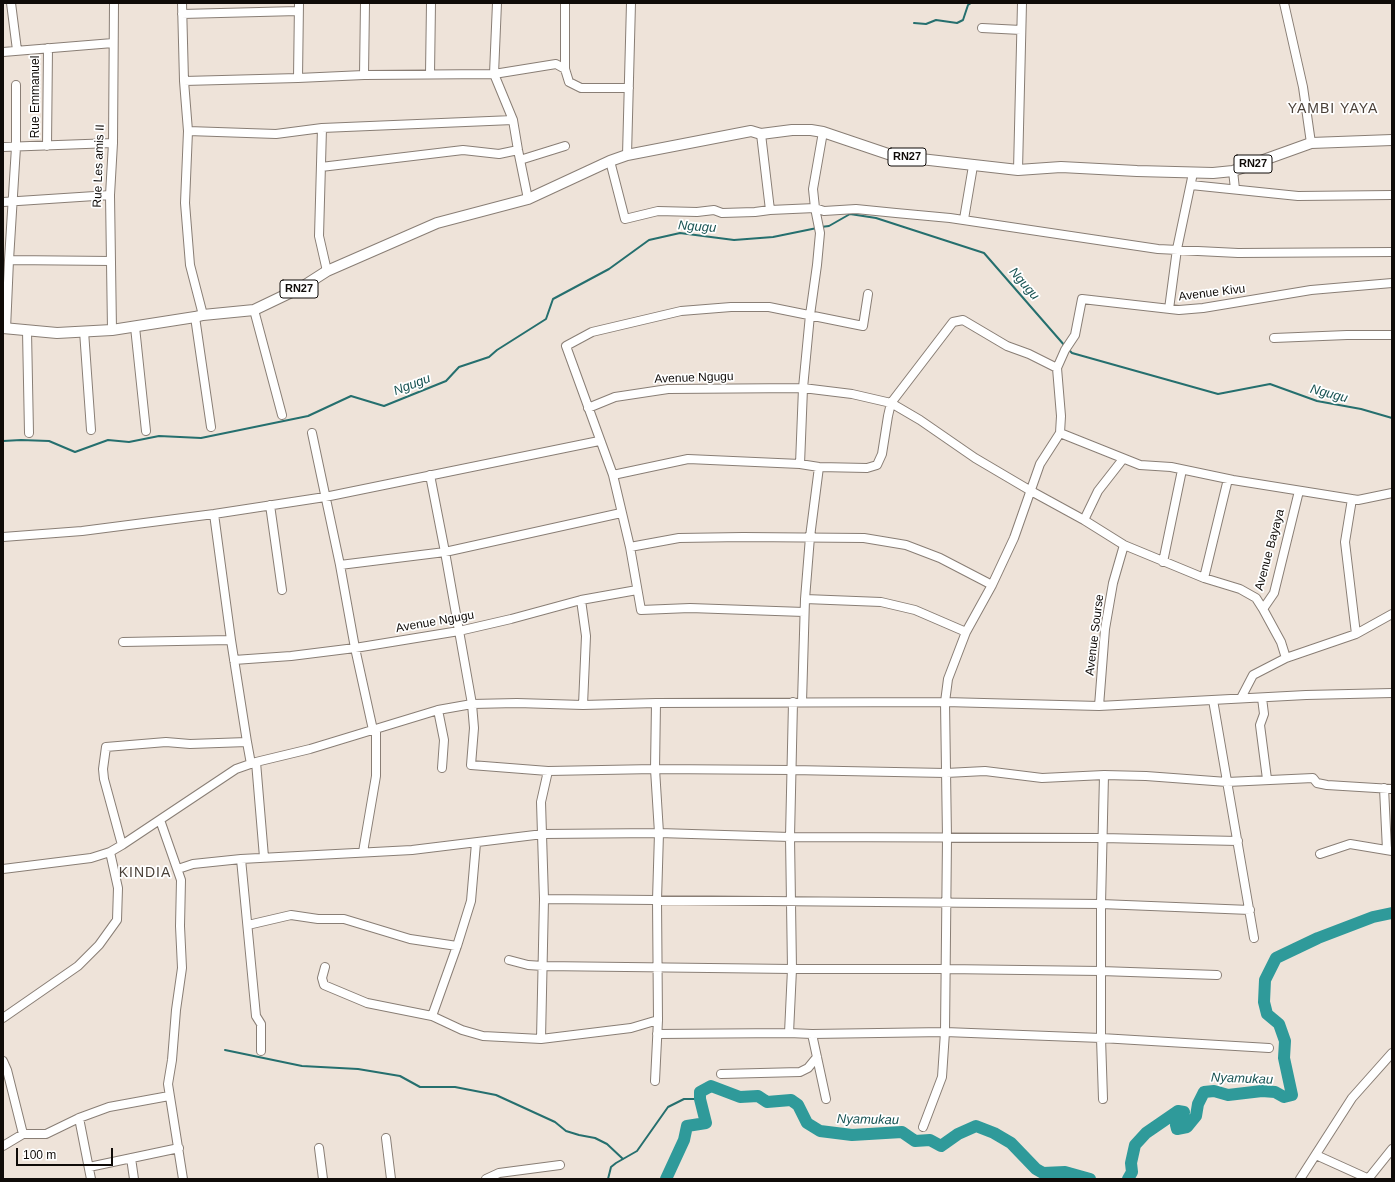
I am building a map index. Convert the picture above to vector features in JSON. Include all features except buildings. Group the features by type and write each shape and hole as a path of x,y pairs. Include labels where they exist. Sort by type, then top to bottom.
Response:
{"main road":[{"name":"RN27","path":"5,329 57,333 112,330 199,316 254,310 302,287 327,271 438,223 528,199 610,161 627,155 751,131 761,134 792,130 811,130 823,132 894,156 973,166 1018,170 1060,167 1213,173 1233,171 1310,143 1392,140"}],"street":[{"name":"Rue Emmanuel","path":"11,3 17,50"},
{"name":"Rue Les amis II","path":"112,330 110,196 113,143 114,3"},
{"path":"182,3 184,80 188,131 185,203 190,265 199,316 211,427"},
{"path":"364,75 365,3"},
{"path":"430,74 432,3"},
{"path":"497,3 494,74 512,120 528,199"},
{"path":"565,3 565,69 569,82 581,88 629,88"},
{"path":"627,155 631,3"},
{"path":"1018,170 1022,3"},
{"path":"1284,3 1303,87 1310,143"},
{"path":"182,14 299,7 298,78"},
{"path":"982,28 1021,30"},
{"path":"3,52 113,43"},
{"name":"Rue Emmanuel","path":"48,48 48,146"},
{"path":"184,80 364,75 494,74 556,64 565,69"},
{"name":"Rue Emmanuel","path":"5,329 16,147 16,85"},
{"path":"188,131 276,134 322,128 512,120"},
{"path":"322,128 319,236 327,271"},
{"path":"800,464 803,388 820,233 813,189 823,132"},
{"path":"761,134 770,210"},
{"path":"3,147 113,143"},
{"path":"520,160 565,146"},
{"path":"321,167 463,150 499,154 518,150"},
{"path":"610,161 625,219 658,211 697,212 714,210 722,213 815,208 824,211 856,209 964,220 1158,249 1238,253 1392,252"},
{"path":"964,220 973,166"},
{"path":"1233,171 1235,189"},
{"path":"1169,309 1177,249 1193,172"},
{"path":"1191,185 1298,196 1392,195"},
{"path":"3,202 110,196"},
{"path":"9,260 111,261"},
{"name":"Avenue Kivu","path":"1057,368 1067,347 1075,335 1082,300 1179,310 1203,308 1311,290 1392,283"},
{"path":"804,612 690,608 641,610 630,547 613,475 599,441 566,346 592,332 680,311 710,308 769,307 863,326 868,294"},
{"path":"254,310 282,415"},
{"path":"613,475 688,459 800,464 819,467 867,468 877,465 882,454 891,403 953,322 963,320 1007,346 1029,354 1057,368 1061,416 1060,433 1040,464 1014,538 992,585 966,632 948,679 945,702 947,838 945,1032 942,1077 923,1127"},
{"path":"135,326 146,431"},
{"path":"27,331 29,433"},
{"path":"84,331 91,430"},
{"path":"1274,338 1392,335"},
{"path":"803,388 852,394 891,403 920,420 975,458 1084,520 1124,545 1204,578 1240,589 1256,598 1263,609"},
{"name":"Avenue Ngugu","path":"588,408 615,397 668,389 803,388"},
{"path":"312,433 340,565 355,648 375,730 376,776 363,852"},
{"path":"1060,433 1123,459 1140,464 1171,467 1228,479 1358,500 1392,493"},
{"path":"3,537 82,531 214,514 326,497 599,441"},
{"path":"1084,520 1098,491 1123,459"},
{"path":"802,702 804,612 810,537 819,467"},
{"path":"1163,562 1182,470"},
{"path":"430,475 472,704 474,728 471,765 548,771 655,769 946,773 986,771 1042,778 1104,775 1146,776 1227,782 1313,778 1317,783 1327,785 1388,788 1389,850 1350,844 1320,854"},
{"path":"1204,578 1228,479"},
{"name":"Avenue Bayaya","path":"1286,658 1282,642 1263,609 1274,593 1299,491"},
{"path":"1352,499 1345,542 1356,634"},
{"path":"270,505 282,590"},
{"path":"340,565 445,552 621,513"},
{"path":"214,514 231,640 247,742 254,763 264,857"},
{"path":"630,547 679,538 864,538 906,545 940,558 992,585"},
{"name":"Avenue Sourse","path":"1099,706 1105,629 1113,583 1124,545"},
{"name":"Avenue Ngugu","path":"234,660 290,656 355,648 459,631 581,600 637,590"},
{"path":"805,599 882,602 915,610 966,632"},
{"path":"581,600 586,636 584,705"},
{"path":"1241,698 1253,675 1286,658 1356,634 1392,614"},
{"path":"123,642 231,640"},
{"path":"3,869 91,858 110,852 236,768 304,751 438,710 472,704 517,703 584,705 656,703 945,702 1099,706 1306,695 1392,693"},
{"path":"1262,698 1264,714 1260,725 1267,779"},
{"path":"1213,700 1254,938"},
{"path":"789,1033 792,969 790,837 793,702"},
{"path":"656,703 655,769 659,833 657,900 658,1020 656,1081"},
{"path":"438,710 444,740 442,768"},
{"path":"122,845 104,779 103,769 106,747 166,742 190,744 247,742"},
{"path":"541,1039 544,899 541,802 548,771"},
{"path":"1103,1099 1101,1038 1101,904 1104,775"},
{"path":"160,820 181,880 180,926 182,968 168,1084 183,1179"},
{"path":"178,869 193,864 241,859 412,850 543,834 659,833 790,837 1102,838 1238,841"},
{"path":"432,1016 471,902 476,843"},
{"path":"3,1018 78,966 99,945 117,920 118,888 110,852"},
{"path":"241,859 256,1016 261,1024 261,1051"},
{"path":"544,899 946,904 1101,904 1250,910"},
{"path":"248,925 291,915 318,919 344,919 410,939 457,946"},
{"path":"508,960 528,965 543,966 945,969 1217,974"},
{"path":"325,967 322,978 324,985 367,1003 432,1016 462,1030 482,1036 541,1039 631,1028 658,1020"},
{"path":"657,1034 945,1032 1101,1038 1269,1048"},
{"path":"812,1034 826,1099"},
{"path":"1300,1179 1352,1098 1392,1053"},
{"path":"721,1074 800,1072 808,1068 817,1057"},
{"path":"3,1061 8,1070 23,1134"},
{"path":"3,1146 23,1134 46,1134 79,1118 109,1107 169,1096"},
{"path":"79,1118 91,1179"},
{"path":"386,1138 391,1179"},
{"path":"89,1167 179,1148"},
{"path":"319,1148 322,1179"},
{"path":"1316,1154 1368,1179 1392,1149"},
{"path":"130,1158 134,1179"},
{"path":"486,1179 499,1173 560,1165"}],"waterway":[{"path":"914,23 926,24 936,20 957,23 963,20 968,5 971,3"},
{"name":"Ngugu","path":"821,227 829,226 850,214 876,218 984,253 1065,346"},
{"name":"Ngugu","path":"3,441 49,441 75,452 108,440 129,442 159,436 201,438 308,416 351,396 384,406 446,381 459,367 489,357 497,350 546,319 553,299 609,269 649,240 680,233 734,240 773,237 817,228"},
{"name":"Ngugu","path":"1068,349 1072,353 1218,394 1270,384 1317,401 1361,409 1392,418"},
{"name":"Nyamukau","path":"1128,1179 1132,1172 1131,1163 1135,1145 1146,1133 1178,1111 1184,1112 1176,1125 1177,1129 1187,1127 1196,1116 1198,1104 1204,1092 1214,1091 1228,1095 1262,1091 1275,1092 1284,1097 1292,1095 1284,1058 1285,1041 1279,1024 1267,1014 1264,1002 1265,980 1276,958 1318,938 1373,917 1392,913"},
{"path":"225,1050 302,1066 358,1069 400,1076 420,1087 455,1087 496,1095 555,1122 566,1131 595,1138 607,1144 623,1159"},
{"name":"Nyamukau","path":"666,1179 684,1140 687,1126 706,1123 700,1099 700,1092 711,1086 740,1097 758,1096 767,1102 791,1100 798,1105 807,1123 820,1131 852,1135 902,1132 915,1141 930,1140 941,1146 958,1134 976,1126 994,1133 1011,1143 1036,1169 1043,1173 1065,1172 1090,1179"},
{"path":"608,1179 611,1167 637,1151 668,1107 684,1099 700,1099"}],"district":[{"name":"YAMBI YAYA","path":"1333,109"},
{"name":"KINDIA","path":"145,873"}]}
